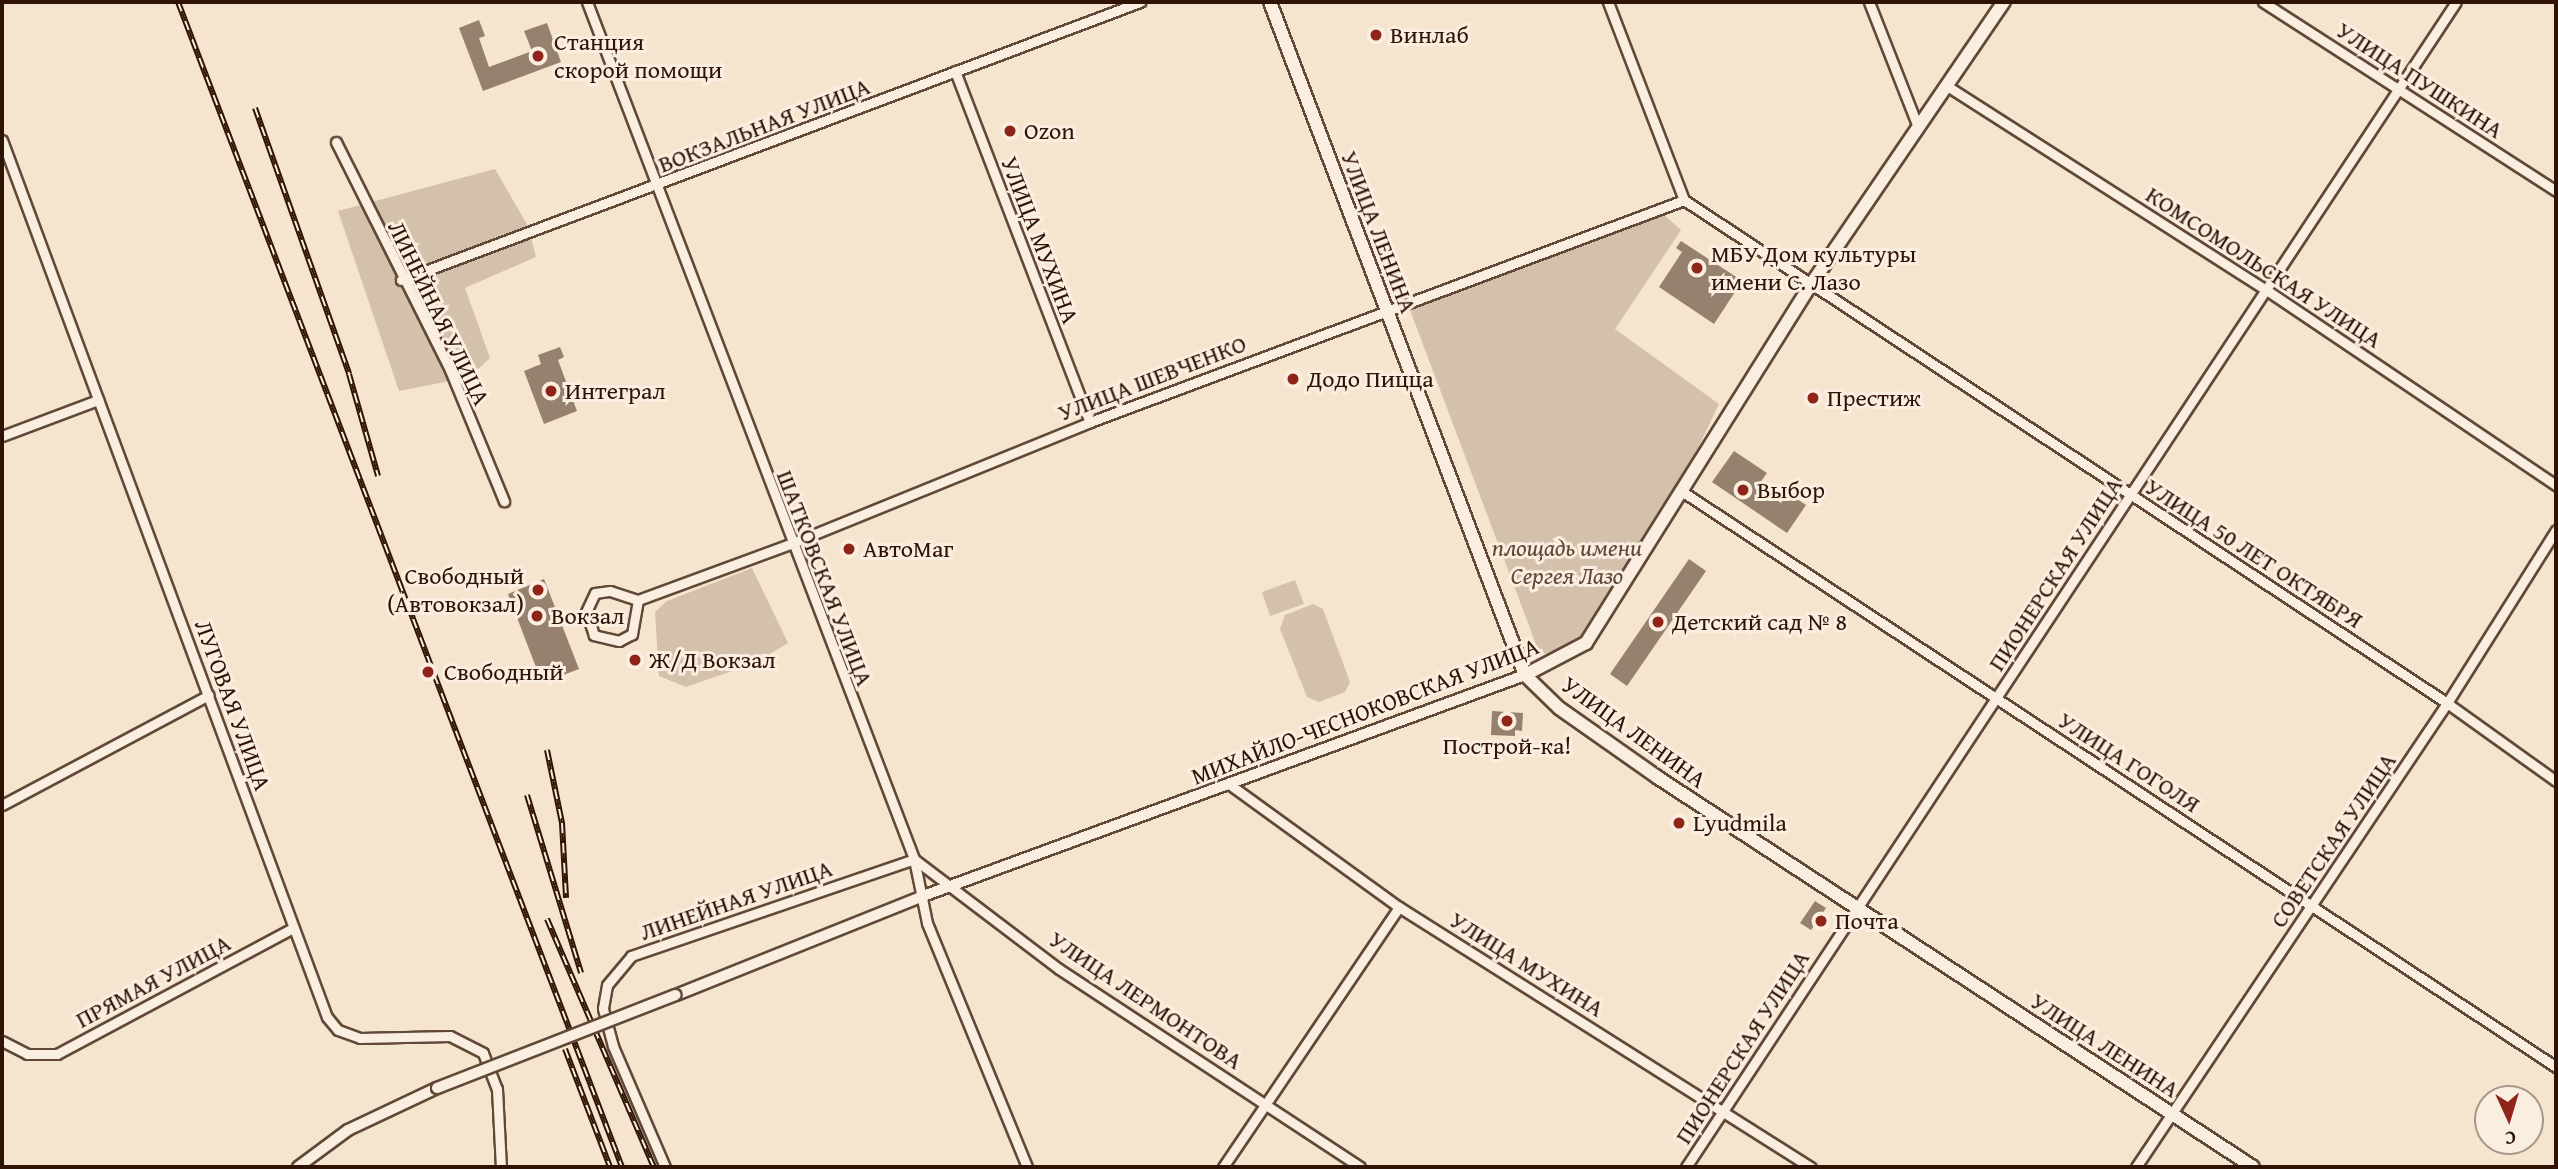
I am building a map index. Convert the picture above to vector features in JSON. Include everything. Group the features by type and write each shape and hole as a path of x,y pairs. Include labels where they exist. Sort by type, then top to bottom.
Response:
{"main road":[{"name":"УЛИЦА ЛЕНИНА","path":"1270,2 1525,675 1559,708 1657,778 2253,1167"},
{"name":"МИХАЙЛО-ЧЕСНОКОВСКАЯ УЛИЦА","path":"1525,675 1586,643 1810,286 2004,2"}],"street":[{"name":"ШАТКОВСКАЯ УЛИЦА","path":"587,2 654,189 914,859 928,923 1027,1167"},
{"name":"ВОКЗАЛЬНАЯ УЛИЦА","path":"401,280 654,189 1140,2"},
{"path":"1608,2 1684,200"},
{"path":"1869,2 1918,127"},
{"name":"УЛИЦА ПУШКИНА","path":"2263,2 2556,191"},
{"name":"ПИОНЕРСКАЯ УЛИЦА","path":"1686,1167 1856,906 1997,699 2128,494 2456,2"},
{"name":"УЛИЦА МУХИНА","path":"955,71 1090,422"},
{"name":"КОМСОМОЛЬСКАЯ УЛИЦА","path":"1947,86 2265,289 2556,485"},
{"name":"ЛУГОВАЯ УЛИЦА","path":"2,140 327,1017 338,1030 360,1038 450,1036 484,1054 497,1089 501,1167"},
{"name":"ЛИНЕЙНАЯ УЛИЦА","path":"336,142 401,280 450,370 505,501"},
{"name":"УЛИЦА ШЕВЧЕНКО","path":"638,600 790,544 1090,422 1684,200"},
{"name":"УЛИЦА 50 ЛЕТ ОКТЯБРЯ","path":"1684,200 1810,286 2447,703 2556,781"},
{"path":"2,436 97,400"},
{"name":"УЛИЦА ГОГОЛЯ","path":"1680,490 2556,1067"},
{"name":"СОВЕТСКАЯ УЛИЦА","path":"2136,1167 2447,703 2556,530"},
{"path":"618,592 638,600 632,635 619,641 594,635 586,612 595,593 618,592"},
{"name":"МИХАЙЛО-ЧЕСНОКОВСКАЯ УЛИЦА","path":"298,1167 348,1130 437,1088 923,896 1525,675"},
{"path":"2,805 209,695"},
{"name":"УЛИЦА МУХИНА","path":"1229,784 1399,907 1724,1109 1811,1167"},
{"name":"ЛИНЕЙНАЯ УЛИЦА","path":"665,1167 613,1046 603,1007 615,975 631,956 914,859"},
{"name":"УЛИЦА ЛЕРМОНТОВА","path":"914,859 954,886 1059,969 1360,1167"},
{"path":"1223,1167 1399,907"},
{"name":"ПРЯМАЯ УЛИЦА","path":"2,1041 27,1054 57,1054 293,928"}],"green space":[{"path":"495,169 528,226 536,257 465,288 490,358 470,377 399,391 338,211"},
{"name":"площадь имени Сергея Лазо","path":"1662,213 1681,230 1615,329 1719,404 1670,506 1586,643 1540,655 1407,302"},
{"path":"752,568 788,643 755,663 686,687 659,676 655,612 667,601"},
{"path":"1295,580 1304,604 1270,616 1262,592"},
{"path":"1313,604 1323,609 1350,682 1345,692 1319,702 1307,697 1280,629 1285,615"}],"building":[{"name":"Станция скорой помощи","path":"479,20 485,36 479,38 489,67 532,51 524,31 547,23 561,62 483,91 459,28"},
{"name":"МБУ Дом культуры имени С. Лазо","path":"1681,241 1747,284 1742,292 1737,289 1714,324 1659,287 1682,252 1676,248"},
{"name":"Интеграл","path":"560,347 564,357 558,360 577,411 544,424 524,371 541,364 538,355"},
{"name":"Выбор","path":"1734,451 1767,473 1757,487 1781,503 1788,493 1806,505 1787,533 1712,482"},
{"name":"Детский сад № 8","path":"1689,559 1706,571 1627,686 1610,674"},
{"name":"Вокзал","path":"544,579 579,669 542,683 508,594"},
{"name":"Построй-ка!","path":"1492,711 1523,713 1522,731 1515,730 1515,736 1491,735"},
{"path":"1815,901 1826,908 1811,930 1800,923"}],"railway":[{"path":"178,2 622,1167"},
{"path":"255,108 349,374 378,476"},
{"path":"547,750 562,823 566,898"},
{"path":"527,795 581,973"},
{"path":"547,919 654,1167"},
{"path":"565,1049 610,1167"}],"place":[{"name":"Винлаб","path":"1376,35"},
{"name":"Станция скорой помощи","path":"538,56"},
{"name":"Ozon","path":"1010,131"},
{"name":"МБУ Дом культуры имени С. Лазо","path":"1697,268"},
{"name":"Додо Пицца","path":"1293,379"},
{"name":"Интеграл","path":"551,391"},
{"name":"Престиж","path":"1813,398"},
{"name":"Выбор","path":"1743,490"},
{"name":"АвтоМаг","path":"849,549"},
{"name":"Свободный (Автовокзал)","path":"538,590"},
{"name":"Вокзал","path":"537,616"},
{"name":"Детский сад № 8","path":"1658,622"},
{"name":"Ж/Д Вокзал","path":"635,660"},
{"name":"Свободный","path":"428,672"},
{"name":"Построй-ка!","path":"1507,721"},
{"name":"Lyudmila","path":"1679,823"},
{"name":"Почта","path":"1821,921"}]}
